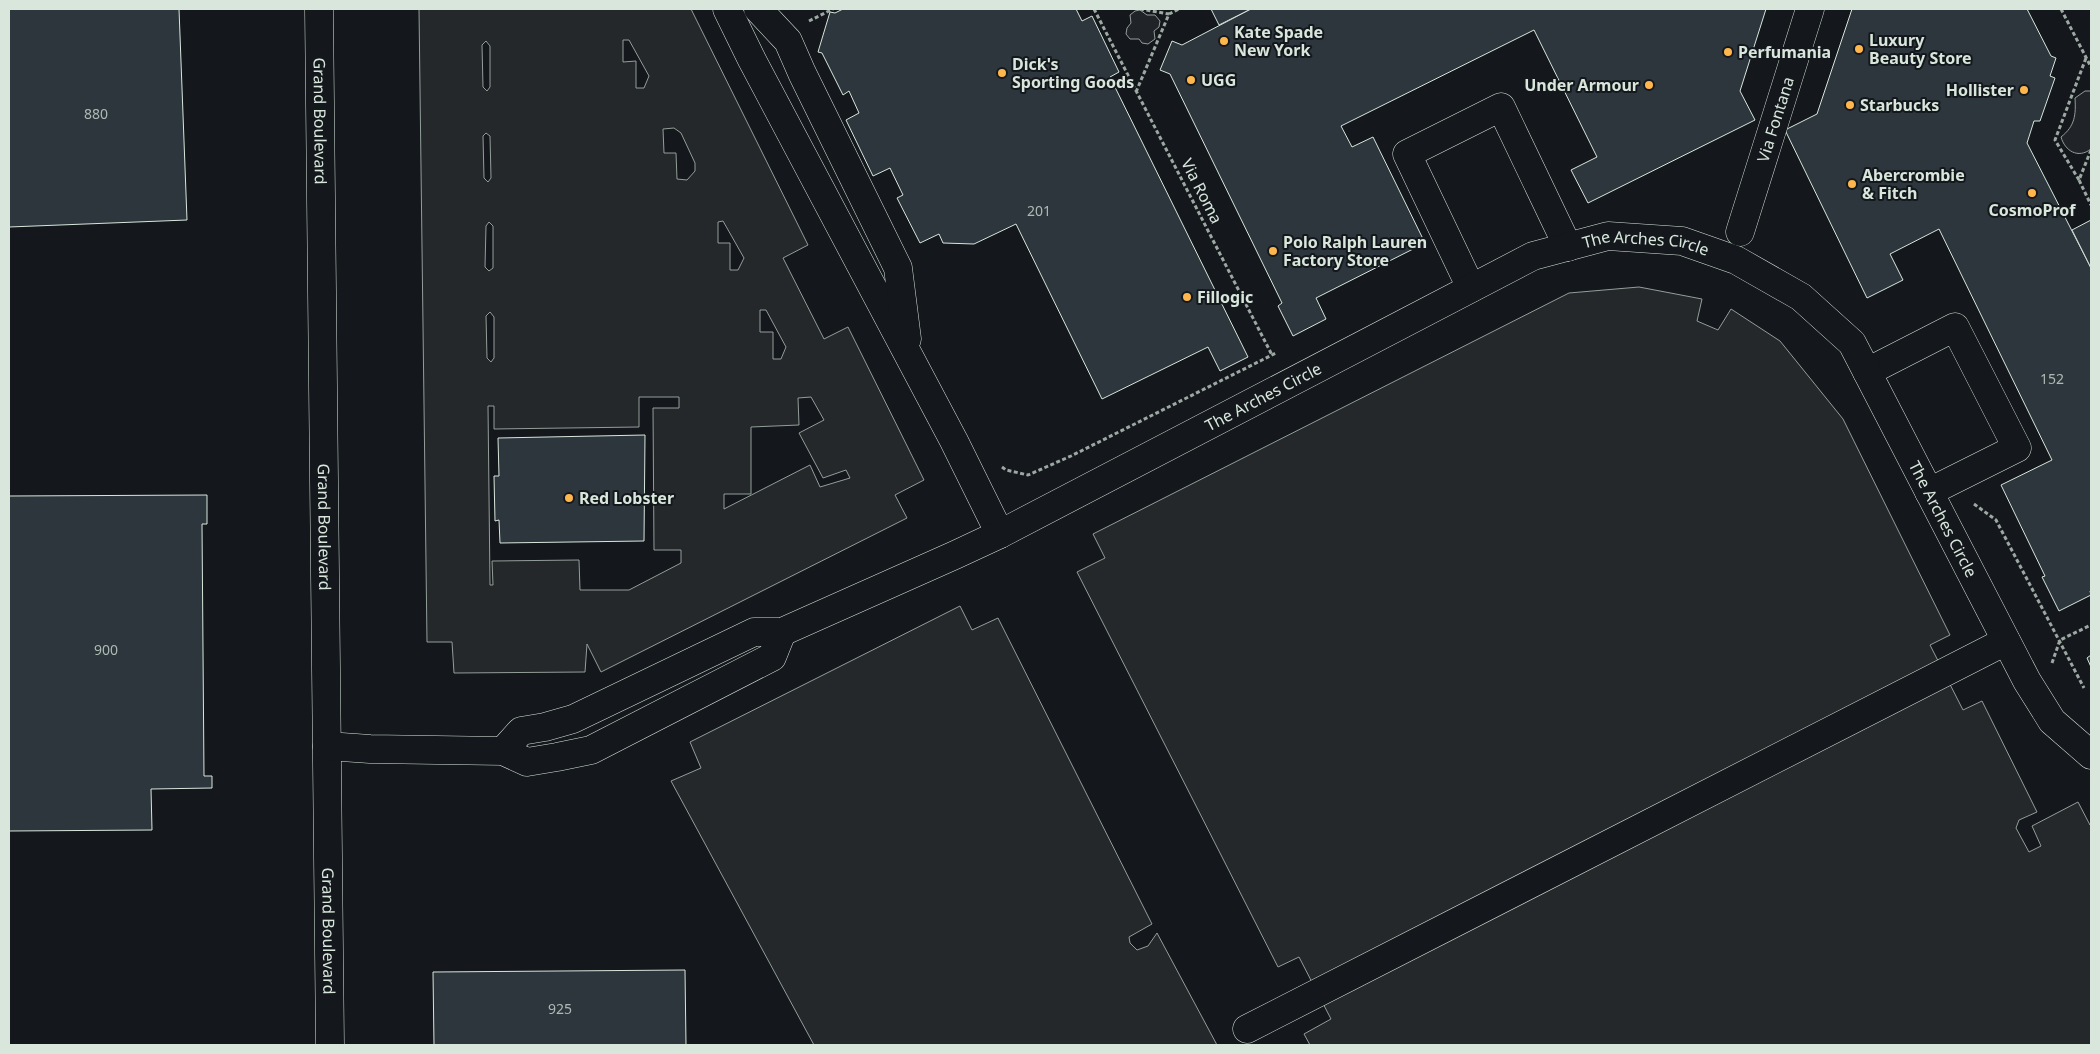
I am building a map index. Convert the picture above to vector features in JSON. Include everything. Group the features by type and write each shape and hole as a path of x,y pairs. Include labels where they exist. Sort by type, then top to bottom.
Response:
{"street":[{"name":"Grand Boulevard","path":"319,9 330,1045"},
{"path":"727,9 752,60 954,441 1000,534"},
{"path":"758,9 788,41 802,74 898,268 910,358"},
{"name":"Via Fontana","path":"1740,232 1810,9"},
{"path":"1471,288 1408,154 1501,107 1568,247"},
{"name":"The Arches Circle","path":"327,746 370,749 503,751 527,762 590,750 772,657 782,632 955,556 1000,534 1533,256 1608,236 1682,241 1736,260 1801,297 1852,343 2027,680 2052,721 2091,755"},
{"path":"1867,372 1955,327 2017,448 1929,492"},
{"path":"1246,1030 2006,642"}],"path":[{"name":"Via Roma","path":"1094,9 1287,384"},
{"path":"1140,9 1169,14 1179,9"},
{"path":"2061,9 2091,67"},
{"path":"1136,92 1169,14"},
{"path":"2086,58 2055,140 2079,180 2091,205"},
{"path":"2079,180 2091,150"},
{"path":"1000,465 1006,470 1028,475 1071,456 1281,350"},
{"path":"2052,663 2060,640 2091,625"}],"shaded area":[{"path":"419,9 691,9 808,245 783,258 824,339 848,327 924,480 895,495 907,518 601,672 587,644 585,672 454,673 452,642 427,642","holes":["623,40 629,40 649,76 644,88 636,88 636,61 623,62","486,41 490,46 490,87 487,91 483,87 482,45","674,128 681,133 695,163 695,171 687,180 677,179 676,153 664,153 663,129","486,133 490,136 491,178 488,182 484,178 483,136","723,221 744,258 738,270 730,270 730,243 718,243 718,222","489,222 493,226 493,268 489,271 485,267 486,226","760,310 766,310 786,347 781,359 773,359 773,332 760,332","490,312 494,317 494,358 491,362 487,358 486,316","639,397 679,397 679,408 653,408 654,550 681,550 681,563 629,590 580,590 579,560 492,561 493,585 490,585 488,406 494,406 494,429 639,427","811,397 824,420 799,433 823,478 846,470 850,478 820,487 810,465 724,509 724,494 751,494 751,427 799,425 798,398"]},
{"path":"1140,10 1147,15 1155,15 1160,21 1159,27 1154,31 1155,39 1148,44 1142,43 1139,39 1130,39 1126,34 1127,28 1131,23 1130,15"},
{"path":"2085,91 2091,91 2091,149 2086,152 2077,153 2069,150 2061,137 2066,133 2074,120 2075,98"},
{"path":"1639,287 1702,299 1697,321 1718,330 1731,309 1780,341 1843,419 1950,635 1930,645 1963,710 1982,701 2037,812 2019,820 2016,828 2029,852 2041,846 2032,826 2078,802 2090,825 2091,821 2091,1045 1310,1045 1304,1034 1331,1019 1299,957 1278,967 1077,572 1105,558 1093,534 1569,293"},
{"path":"960,606 972,630 998,618 1152,924 1129,937 1130,943 1137,950 1148,946 1157,933 1217,1045 814,1045 671,781 701,768 690,742"}],"building":[{"path":"9,9 179,9 187,220 9,227"},
{"path":"843,9 1076,9 1082,21 1092,16 1119,72 1110,77 1248,357 1220,371 1208,347 1102,399 1016,224 974,244 943,243 939,234 920,243 897,198 903,195 890,168 873,176 846,120 859,113 849,91 843,95 822,53 818,52 830,12 835,13"},
{"path":"1211,9 1251,9 1219,25"},
{"path":"1251,9 1766,9 1740,91 1755,120 1588,203 1571,170 1597,157 1534,30 1341,126 1352,147 1373,137 1425,243 1316,298 1326,319 1293,336 1278,306 1282,303 1170,74 1160,70 1172,41 1182,45"},
{"path":"1852,9 2027,9 2051,56 2056,58 2050,76 2055,78 2040,121 2034,121 2027,143 2091,268 2091,595 2059,611 2042,577 2045,576 2001,485 2052,460 1939,229 1890,254 1903,280 1867,298 1785,130 1817,114"},
{"path":"2091,220 2091,268 2072,230"},
{"name":"Red Lobster","path":"645,435 644,541 500,543 499,520 495,521 494,476 499,476 498,438"},
{"path":"207,495 207,524 202,524 204,776 212,776 212,788 151,789 152,830 9,831 9,496"},
{"path":"2091,655 2091,667 2087,658"},
{"path":"685,970 686,1045 434,1045 433,972"}],"place":[{"name":"Kate Spade New York","path":"1224,41"},
{"name":"Luxury Beauty Store","path":"1859,49"},
{"name":"Perfumania","path":"1728,52"},
{"name":"Dick's Sporting Goods","path":"1002,73"},
{"name":"UGG","path":"1191,80"},
{"name":"Under Armour","path":"1649,85"},
{"name":"Hollister","path":"2024,90"},
{"name":"Starbucks","path":"1850,105"},
{"name":"Abercrombie & Fitch","path":"1852,184"},
{"name":"CosmoProf","path":"2032,193"},
{"name":"Polo Ralph Lauren Factory Store","path":"1273,251"},
{"name":"Fillogic","path":"1187,297"},
{"name":"Red Lobster","path":"569,498"}]}
